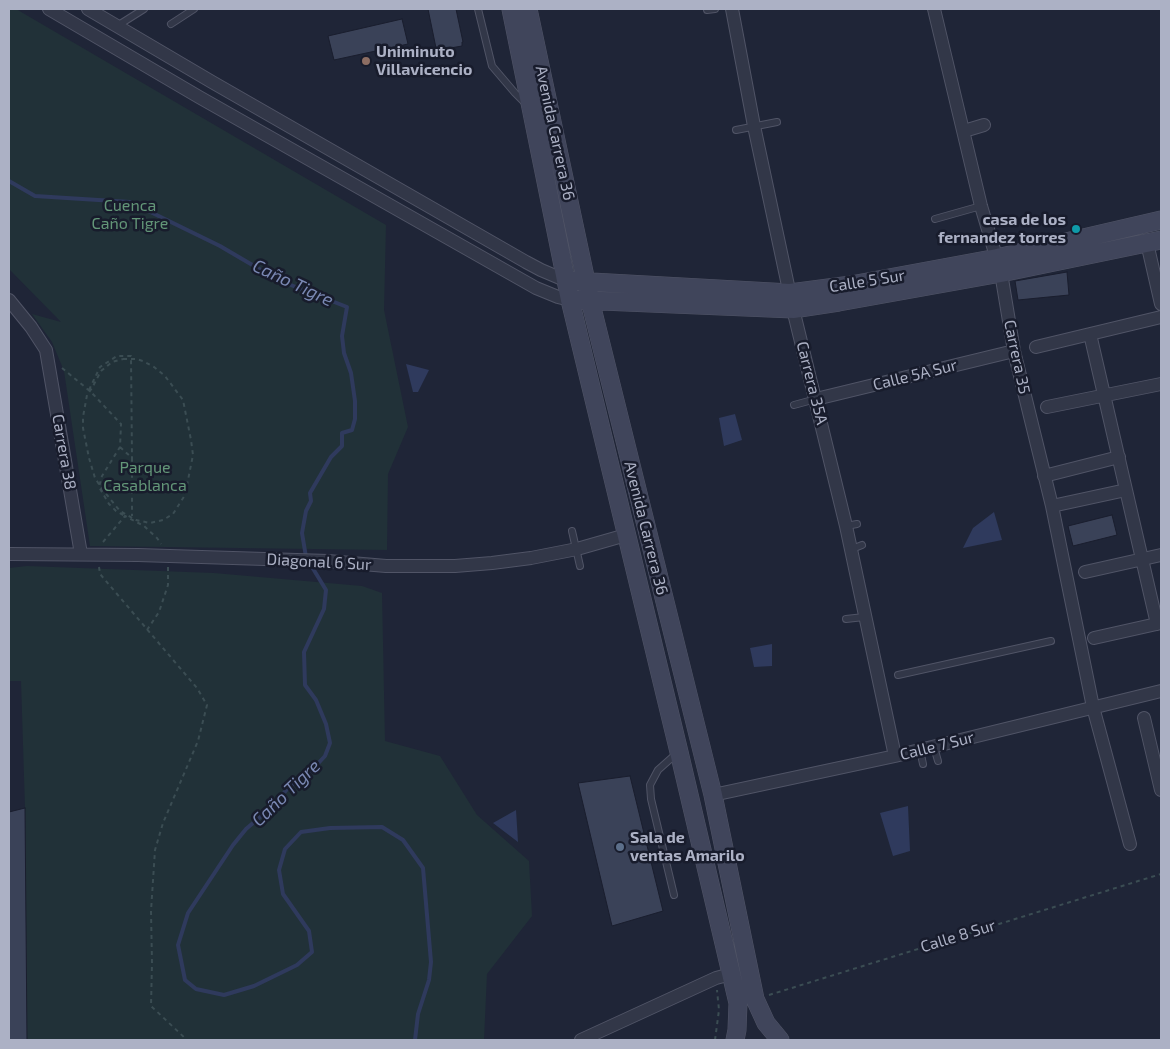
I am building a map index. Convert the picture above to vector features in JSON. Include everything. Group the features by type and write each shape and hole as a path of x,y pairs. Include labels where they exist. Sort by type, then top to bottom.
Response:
{"main road":[{"name":"Avenida Carrera 36","path":"511,9 570,300 738,1003 735,1040"},
{"name":"Avenida Carrera 36","path":"528,9 590,300 712,795 755,999 766,1023 780,1040"},
{"name":"Calle 5 Sur","path":"999,265 1161,220"},
{"name":"Calle 5 Sur","path":"570,300 792,301 851,285 1154,241"},
{"name":"Calle 5 Sur","path":"567,281 586,281 792,301"}],"street":[{"path":"49,9 199,97 528,283 558,297 570,300"},
{"path":"88,9 526,262 567,281"},
{"name":"Carrera 35A","path":"732,9 754,126 792,301 816,399 857,547 864,617 895,756"},
{"name":"Carrera 35","path":"936,9 981,206 999,265 1014,351 1052,506 1093,707 1130,844"},
{"path":"964,131 984,125"},
{"path":"1154,241 1161,304"},
{"path":"9,300 46,350"},
{"path":"1036,347 1161,317"},
{"path":"1090,334 1142,559 1159,623 1094,638"},
{"name":"Carrera 38","path":"46,350 81,554"},
{"name":"Calle 5A Sur","path":"816,399 1014,351"},
{"path":"1047,408 1161,384"},
{"path":"1044,476 1119,457"},
{"path":"1052,506 1126,490"},
{"name":"Diagonal 6 Sur","path":"9,554 96,554 328,561 386,566 455,566 492,563 576,549 626,535"},
{"path":"1085,572 1161,555"},
{"name":"Calle 7 Sur","path":"712,795 934,747 1161,691"},
{"path":"1144,718 1158,759 1161,790"},
{"path":"581,1040 716,978 731,974"}],"lane":[{"path":"117,26 144,9"},
{"path":"171,24 194,9"},
{"path":"478,9 492,66 515,93 531,108"},
{"path":"708,10 715,9"},
{"path":"736,130 777,122"},
{"path":"935,220 981,206"},
{"path":"794,406 816,399"},
{"path":"572,531 580,566"},
{"path":"846,619 864,617"},
{"path":"898,675 1051,641"},
{"path":"934,747 938,761"},
{"path":"920,750 923,764"},
{"path":"674,895 651,799 650,785 658,770 679,752"}],"path":[{"path":"46,350 62,368 89,390 121,424 120,447 102,476 99,485"},
{"path":"131,359 131,518"},
{"path":"131,359 143,361 154,367 165,376 183,400 193,455 186,495 174,514 163,520 150,523 125,516 109,504 103,495 89,458 83,428 85,404 89,390 101,371 112,362 131,359"},
{"path":"120,447 132,458"},
{"path":"99,485 120,510 144,526 157,538 169,556 168,585 159,612 148,630"},
{"path":"125,516 107,536 96,554 100,574 197,688 207,705 198,741 163,823 155,850 151,911 151,1006 187,1040"},
{"name":"Calle 8 Sur","path":"755,999 1161,874"}],"green space":[{"name":"Cuenca Caño Tigre","path":"9,9 16,9 386,225 384,310 408,427 388,474 387,550 90,546 64,371 52,342 32,314 61,322 9,269"},
{"path":"27,566 214,573 362,586 382,593 385,741 440,756 477,815 529,861 532,916 487,974 484,1040 27,1040 25,808 21,681 9,681 9,568"}],"water":[{"path":"406,364 429,370 418,392 413,392"},
{"path":"735,414 742,440 724,446 719,418"},
{"path":"994,512 1002,540 963,548 973,528"},
{"path":"772,644 772,666 754,667 750,648"},
{"path":"908,806 910,851 893,856 880,813"},
{"path":"516,810 518,842 493,823"}],"building":[{"path":"428,9 456,9 463,42 462,46 439,50 439,47 436,48"},
{"path":"402,19 408,44 334,60 328,36"},
{"path":"1067,272 1069,295 1018,300 1015,281"},
{"path":"1112,515 1117,535 1073,546 1068,526"},
{"name":"Sala de ventas Amarilo","path":"630,776 663,911 612,926 578,783"},
{"path":"25,808 27,1040 9,1040 9,812"}],"waterway":[{"name":"Caño Tigre","path":"9,181 35,196 130,202 220,246 278,280 347,307 342,336 344,353 351,373 355,401 355,419 352,430 342,433 342,446 331,457 310,493 311,501 306,511 302,533 306,557 326,590 324,609 304,652 305,685 316,700 326,724 330,743 325,756 311,771 288,788 273,806 246,829 233,845 188,913 178,945 185,980 196,989 224,995 254,986 297,965 312,952 309,931 283,894 279,870 285,849 301,832 330,828 382,827 403,840 423,868 431,962 429,980 418,1014 415,1040"}],"place":[{"name":"Uniminuto Villavicencio","path":"366,61"},
{"name":"casa de los fernandez torres","path":"1076,229"},
{"name":"Sala de ventas Amarilo","path":"620,847"}],"park label":[{"name":"Parque Casablanca","path":"145,477"}]}
